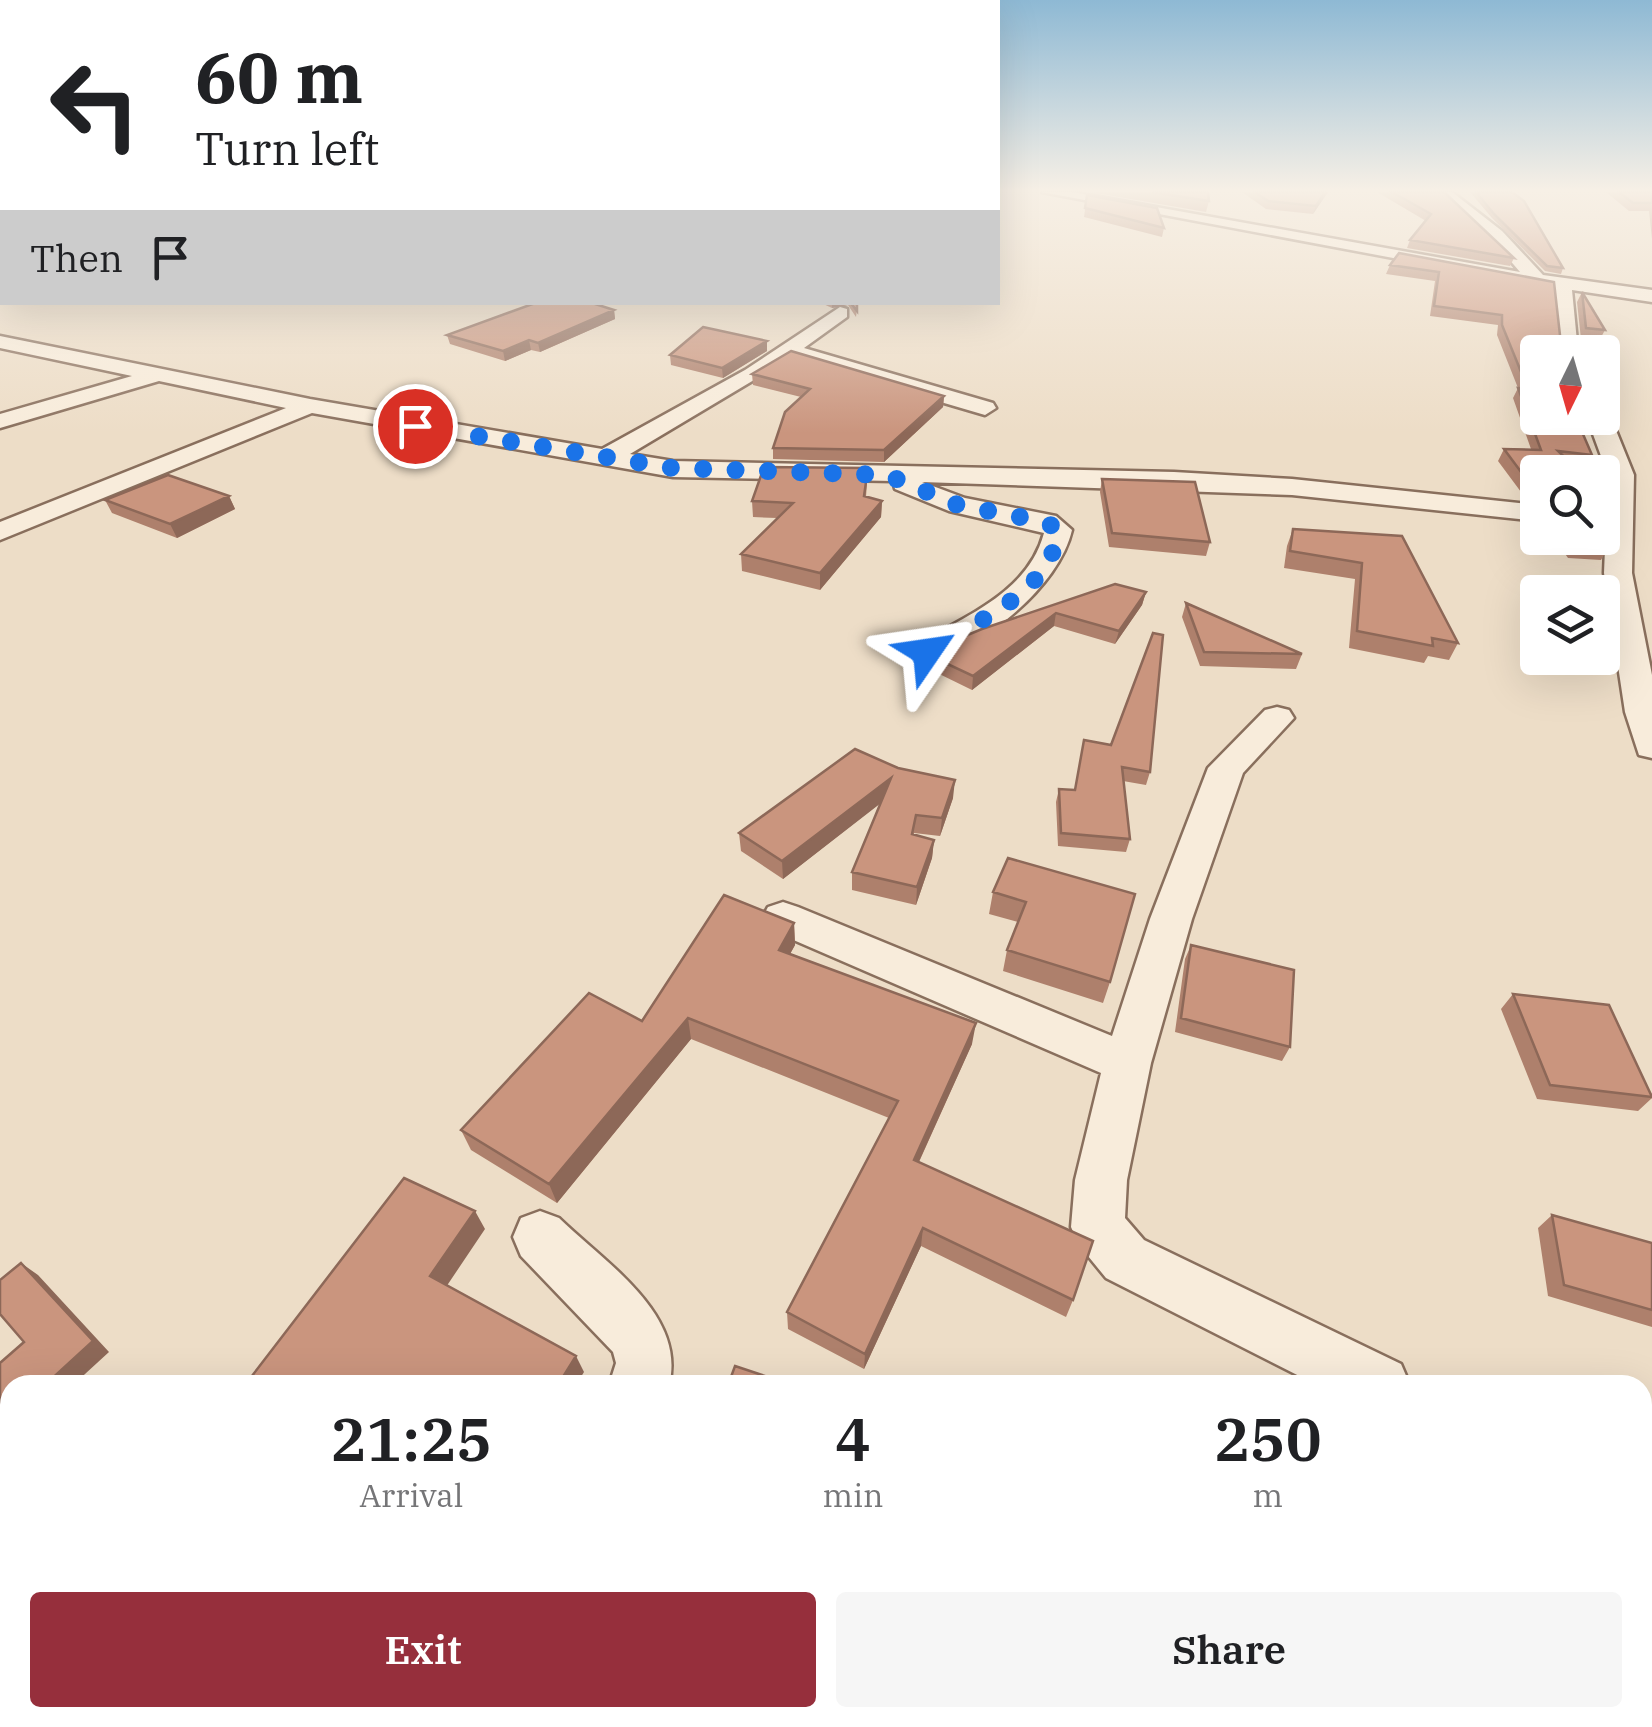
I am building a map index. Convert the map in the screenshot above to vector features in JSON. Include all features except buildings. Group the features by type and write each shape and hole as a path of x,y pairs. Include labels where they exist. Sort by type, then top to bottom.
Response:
{"street":[{"path":"1496,273 1652,296"},
{"path":"1530,273 1537,280"},
{"path":"1562,284 1566,335"},
{"path":"603,459 754,374 840,313"},
{"path":"0,342 310,406 673,468 1292,486 1520,511"},
{"path":"786,350 985,408"},
{"path":"0,420 158,374"},
{"path":"0,532 310,406"},
{"path":"887,475 958,505 1046,522 1058,530 1056,542 1033,585 927,652"},
{"path":"1615,555 1642,712 1652,746"},
{"path":"1618,573 1652,577"},
{"path":"1277,718 1226,768 1171,918 1127,1064 1101,1180 1098,1227 1125,1259 1360,1375"},
{"path":"783,918 1127,1064"},
{"path":"540,1236 640,1337 645,1362 642,1375"}],"route":[{"path":"415,426 673,468 887,475 958,505 1046,522 1058,530 1056,542 1033,585 927,652"}]}
